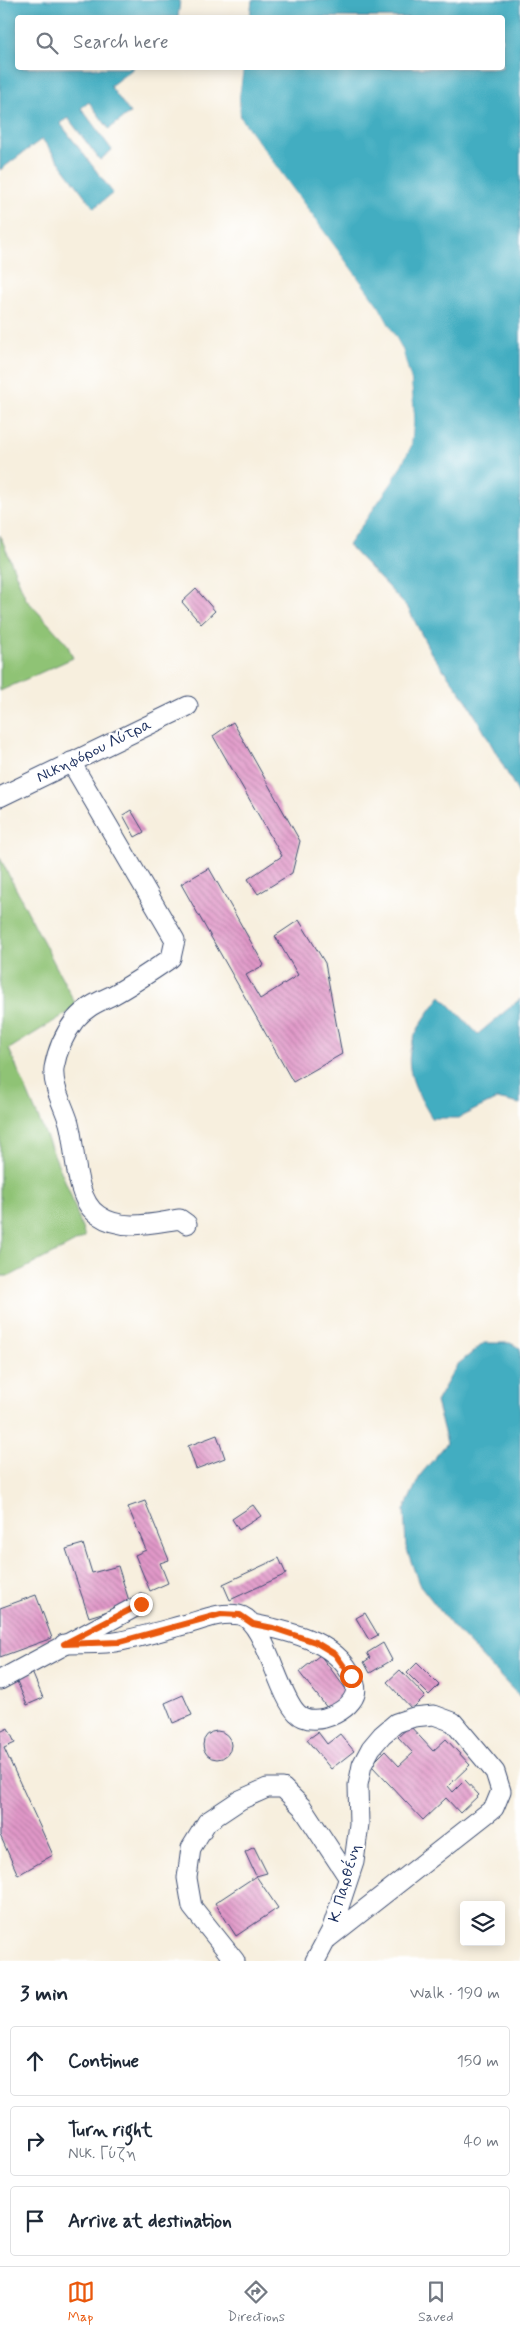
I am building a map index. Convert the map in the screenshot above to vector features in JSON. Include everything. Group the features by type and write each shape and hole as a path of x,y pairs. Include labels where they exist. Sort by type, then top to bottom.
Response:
{"street":[{"name":"Νικηφόρου Λύτρα","path":"0,797 188,706"},
{"path":"71,762 176,940 170,958 112,995 92,1004 75,1020 61,1045 54,1070 59,1100 69,1123 77,1169 85,1198 97,1214 110,1221 134,1226 180,1219 188,1224"},
{"path":"0,1680 141,1604"},
{"path":"64,1644 119,1642 221,1614 240,1615 253,1624 273,1628 315,1642 335,1654 356,1686 355,1695 349,1703 325,1718 315,1721 305,1719 297,1713 283,1692 268,1653 253,1624"},
{"name":"Κ. Παρθένη","path":"315,1961 327,1939 354,1862 359,1824 358,1785 362,1766 371,1748 396,1723 414,1717 434,1715 453,1722 495,1772 501,1791 494,1808 327,1939"},
{"path":"235,1961 192,1908 187,1878 191,1848 207,1822 240,1800 267,1788 283,1788 302,1807 348,1877"}],"green space":[{"path":"0,535 26,599 67,644 73,658 0,691"},
{"path":"0,858 77,1007 9,1049 69,1190 85,1237 10,1276 0,1276"}],"water":[{"path":"0,0 180,0 178,15 15,15 15,70 131,70 110,86 130,113 109,129 89,102 81,108 112,150 100,160 68,118 60,123 113,193 94,208 42,139 0,170"},
{"path":"252,0 520,0 520,796 467,701 431,653 408,608 348,545 392,482 411,446 414,415 411,381 402,349 379,307 240,117 239,97 243,70 505,70 505,15 250,15"},
{"path":"441,996 478,1034 520,999 520,1104 497,1099 458,1118 432,1118 421,1100 414,1083 410,1069 410,1056 412,1042 418,1028"},
{"path":"484,1343 510,1343 520,1348 520,1697 453,1627 419,1584 406,1547 404,1510 421,1474 447,1443 436,1402 457,1365"}],"pier":[{"path":"241,70 243,70 239,97 240,117 379,307 402,349 411,381 414,415 411,446 392,482 346,547 346,543 390,481 409,446 412,415 409,381 400,350 377,308 237,119 237,97"}],"building":[{"path":"196,589 215,611 201,624 182,602"},
{"path":"233,722 300,841 292,873 258,894 248,879 282,856 213,736"},
{"path":"131,810 144,832 135,837 123,815"},
{"path":"209,868 264,965 246,975 260,999 298,975 275,936 299,920 325,963 342,1054 293,1082 181,884"},
{"path":"217,1435 225,1458 196,1469 188,1446"},
{"path":"145,1501 169,1560 160,1563 168,1583 150,1591 135,1555 146,1550 128,1507"},
{"path":"253,1505 261,1516 239,1530 232,1519"},
{"path":"83,1544 92,1573 118,1566 130,1604 89,1617 66,1549"},
{"path":"279,1558 286,1574 230,1600 223,1584"},
{"path":"36,1595 52,1638 0,1657 0,1608"},
{"path":"365,1613 378,1635 369,1640 356,1618"},
{"path":"383,1643 392,1660 370,1673 364,1662 370,1658 367,1653"},
{"path":"320,1655 349,1693 328,1709 299,1672"},
{"path":"417,1663 439,1685 429,1695 407,1673"},
{"path":"400,1670 425,1696 412,1709 387,1682"},
{"path":"32,1672 43,1698 27,1705 16,1679"},
{"path":"183,1695 192,1715 173,1723 165,1703"},
{"path":"410,1726 433,1751 446,1739 470,1765 448,1786 453,1792 465,1780 479,1795 460,1813 446,1798 423,1820 371,1765 385,1751 399,1766 413,1753 398,1737"},
{"path":"8,1728 15,1743 4,1748 53,1855 18,1875 0,1835 0,1732"},
{"path":"217,1731 227,1735 231,1745 227,1755 217,1759 207,1755 203,1745 207,1735"},
{"path":"318,1732 327,1744 340,1734 354,1751 331,1769 307,1740"},
{"path":"254,1847 267,1873 256,1876 245,1852"},
{"path":"256,1876 278,1908 236,1936 215,1903"}],"route":[{"path":"141,1604 64,1644 119,1642 221,1614 240,1615 253,1624 273,1628 315,1642 335,1654 351,1676"}]}
